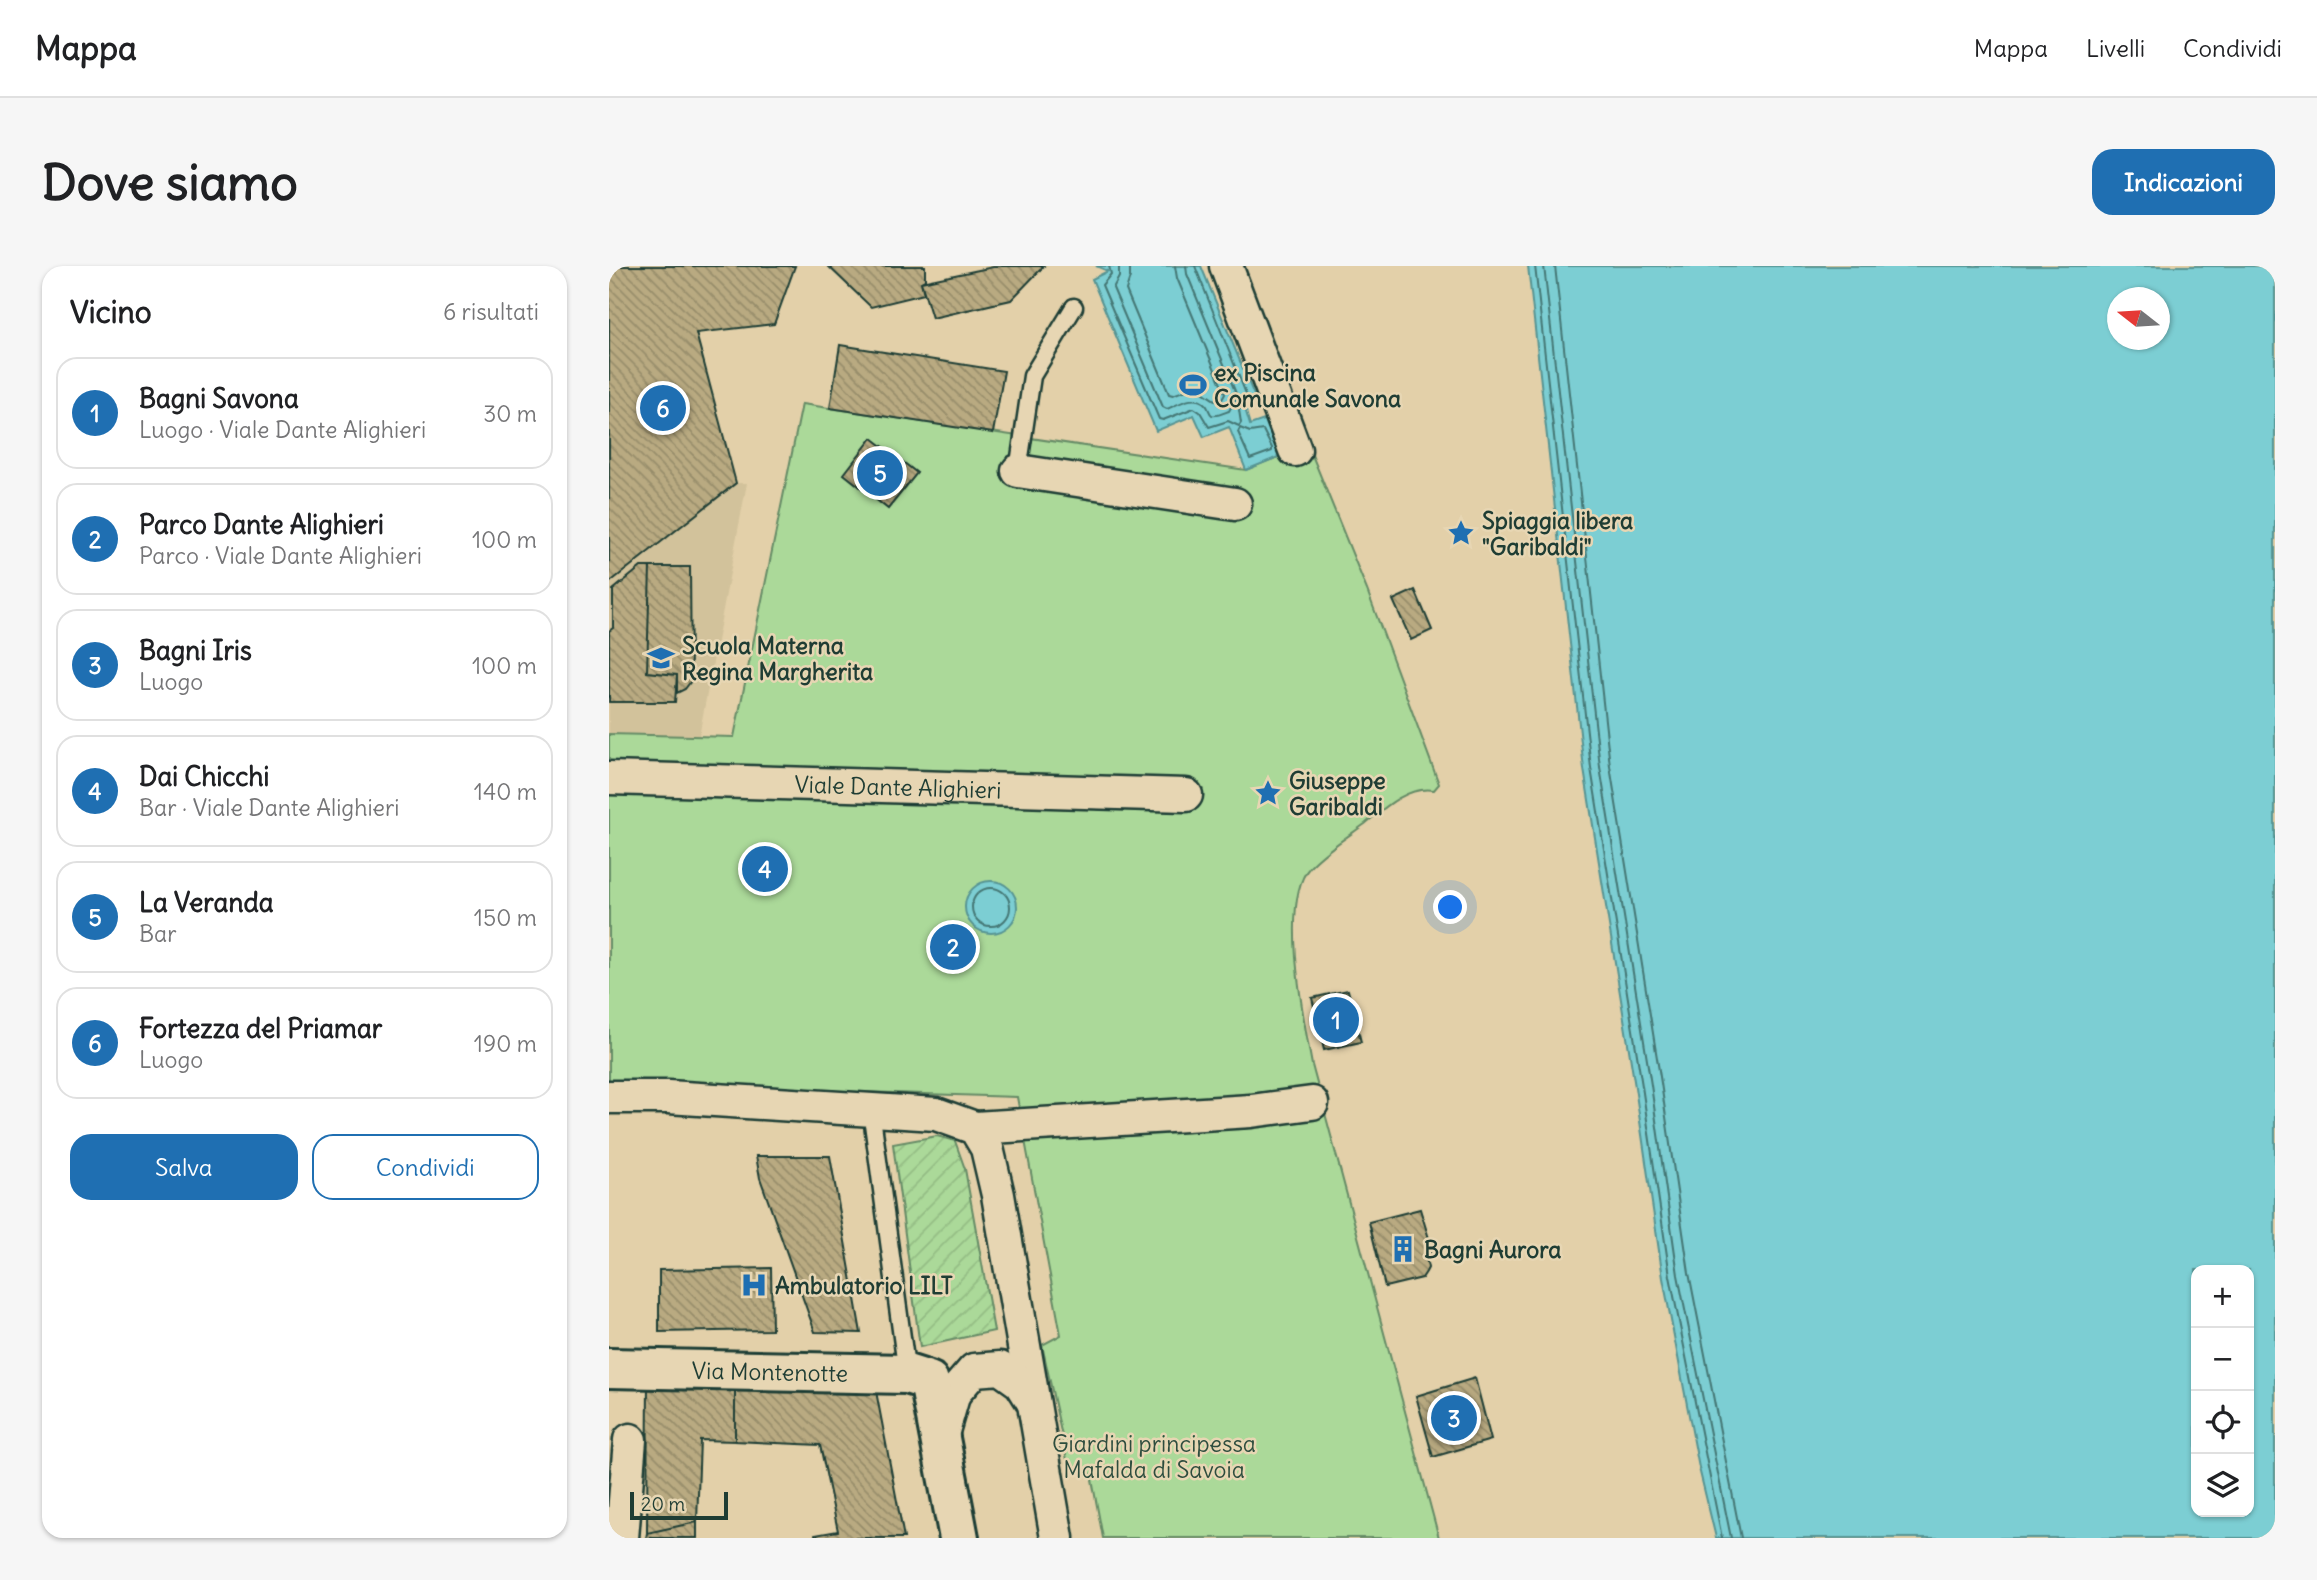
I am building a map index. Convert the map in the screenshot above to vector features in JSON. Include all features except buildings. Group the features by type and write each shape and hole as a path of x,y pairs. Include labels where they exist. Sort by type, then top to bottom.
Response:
{"street":[{"path":"1226,266 1295,450"},
{"path":"1018,471 1235,504"},
{"name":"Viale Dante Alighieri","path":"609,778 1186,796"},
{"path":"609,1097 668,1097 936,1114 975,1128 1251,1111 1312,1103"},
{"path":"975,1128 987,1148 998,1195 1057,1538"},
{"name":"Via Montenotte","path":"609,1368 918,1378"},
{"path":"941,1438 954,1393 974,1370 1000,1368 1021,1383 1033,1404"},
{"path":"918,1378 941,1438 960,1538"},
{"path":"622,1538 630,1440"}],"lane":[{"path":"1018,471 1033,376 1074,307"},
{"path":"871,1109 918,1378"}],"shaded area":[{"name":"Scuola Materna Regina Margherita","path":"736,483 747,483 699,736 609,734 609,583"}],"green space":[{"name":"Giardini principessa Mafalda di Savoia","path":"802,404 1246,470 1308,445 1367,590 1439,784 1434,790 1415,791 1397,800 1310,867 1301,883 1296,906 1295,933 1296,962 1312,1065 1439,1538 1103,1538 1091,1474 1068,1464 1042,1345 1061,1335 1017,1097 609,1084 609,734 734,737"},
{"path":"937,1136 955,1141 965,1169 994,1331 920,1347 893,1144"}],"water":[{"name":"ex Piscina Comunale Savona","path":"1096,266 1201,266 1258,405 1246,412 1250,425 1267,419 1283,455 1246,470 1229,427 1204,437 1194,415 1156,431 1092,279 1108,271"},
{"path":"1528,266 2275,266 2275,1538 1716,1538 1699,1468 1663,1278 1584,769"},
{"path":"991,881 1001,883 1009,889 1015,897 1015,917 1009,925 1001,931 991,933 981,931 973,925 967,917 965,907 967,897 973,889 981,883"}],"place":[{"name":"ex Piscina Comunale Savona","path":"1193,385"},
{"name":"Fortezza del Priamar","path":"663,408"},
{"name":"La Veranda","path":"880,473"},
{"name":"Spiaggia libera \"Garibaldi\"","path":"1461,533"},
{"name":"Scuola Materna Regina Margherita","path":"661,658"},
{"name":"Giuseppe Garibaldi","path":"1268,793"},
{"name":"Dai Chicchi","path":"765,869"},
{"name":"Parco Dante Alighieri","path":"953,947"},
{"name":"Bagni Savona","path":"1336,1020"},
{"name":"Bagni Aurora","path":"1403,1249"},
{"name":"Ambulatorio LILT","path":"754,1285"},
{"name":"Bagni Iris","path":"1454,1418"}]}
